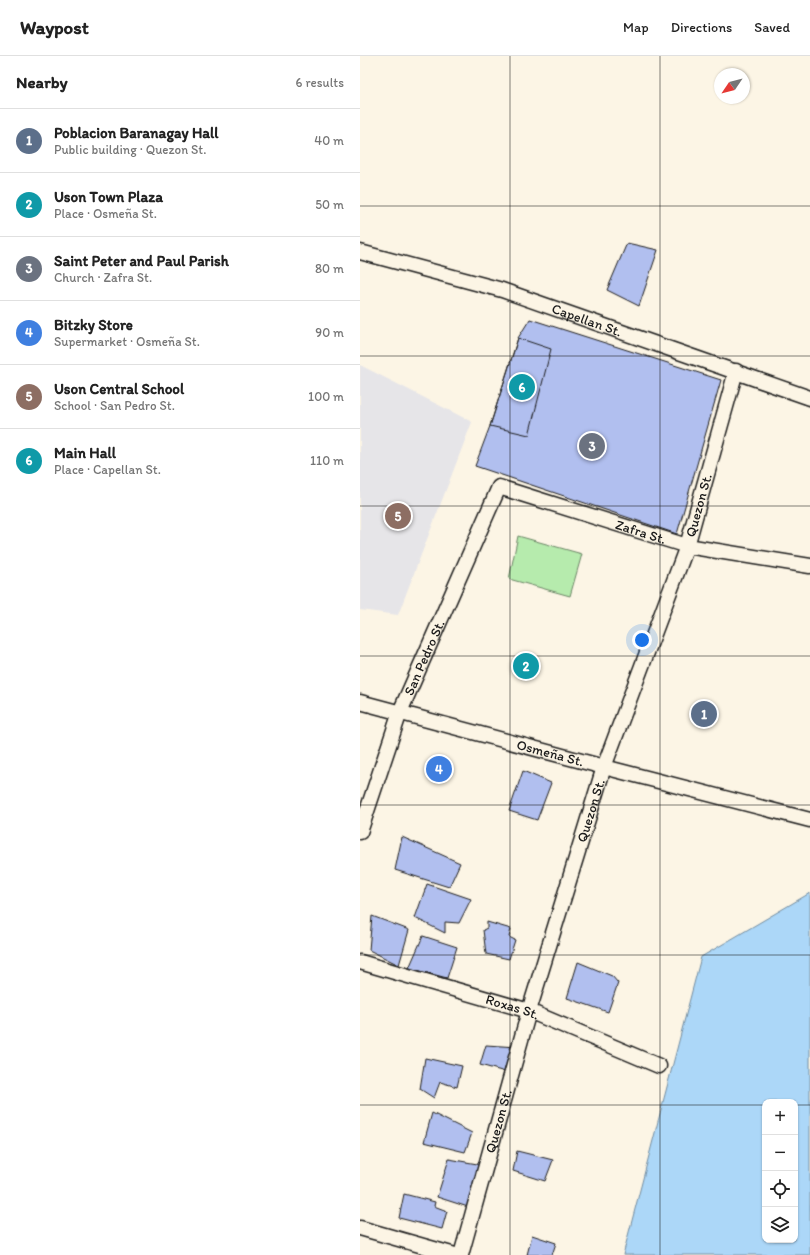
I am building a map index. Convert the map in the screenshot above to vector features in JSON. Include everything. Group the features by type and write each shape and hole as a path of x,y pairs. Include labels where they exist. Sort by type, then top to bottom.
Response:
{"street":[{"name":"Capellan St.","path":"360,252 502,290 810,398"},
{"name":"Quezon St.","path":"461,1255 529,1011 604,767 687,546 736,371"},
{"name":"Zafra St.","path":"499,487 687,546 810,566"},
{"name":"San Pedro St.","path":"360,832 400,712 499,487"},
{"name":"Osmeña St.","path":"360,702 810,820"},
{"name":"Roxas St.","path":"360,962 529,1011 660,1066"},
{"path":"360,1228 455,1255"}],"shaded area":[{"path":"360,365 472,422 398,615 360,610"}],"green space":[{"path":"518,536 582,554 570,596 509,579"}],"water":[{"path":"810,893 810,1255 623,1255 701,957"}],"building":[{"path":"627,243 658,250 639,306 607,290"},
{"path":"530,319 721,380 677,534 475,466 490,426 518,338"},
{"path":"518,338 551,349 529,435 490,426"},
{"path":"523,771 551,783 537,820 509,811"},
{"path":"402,837 460,863 449,887 395,870"},
{"path":"427,884 471,899 459,923 445,922 445,933 415,918"},
{"path":"372,916 409,930 399,965 369,950"},
{"path":"487,922 511,929 509,937 515,940 509,959 486,954 483,930 487,928"},
{"path":"423,936 457,947 447,978 409,968"},
{"path":"578,962 612,976 618,983 608,1012 567,998"},
{"path":"486,1045 517,1047 509,1073 480,1065"},
{"path":"425,1058 462,1066 457,1087 440,1082 434,1098 420,1089"},
{"path":"432,1113 472,1133 465,1152 424,1142"},
{"path":"517,1151 553,1160 545,1181 513,1171"},
{"path":"449,1159 483,1165 468,1207 437,1197"},
{"path":"404,1194 435,1202 434,1206 447,1211 442,1229 399,1218"},
{"path":"532,1235 556,1243 552,1255 527,1255"}],"place":[{"name":"Main Hall","path":"522,387"},
{"name":"Saint Peter and Paul Parish","path":"592,446"},
{"name":"Uson Central School","path":"398,516"},
{"name":"Uson Town Plaza","path":"526,666"},
{"name":"Poblacion Baranagay Hall","path":"704,714"},
{"name":"Bitzky Store","path":"439,769"}]}
